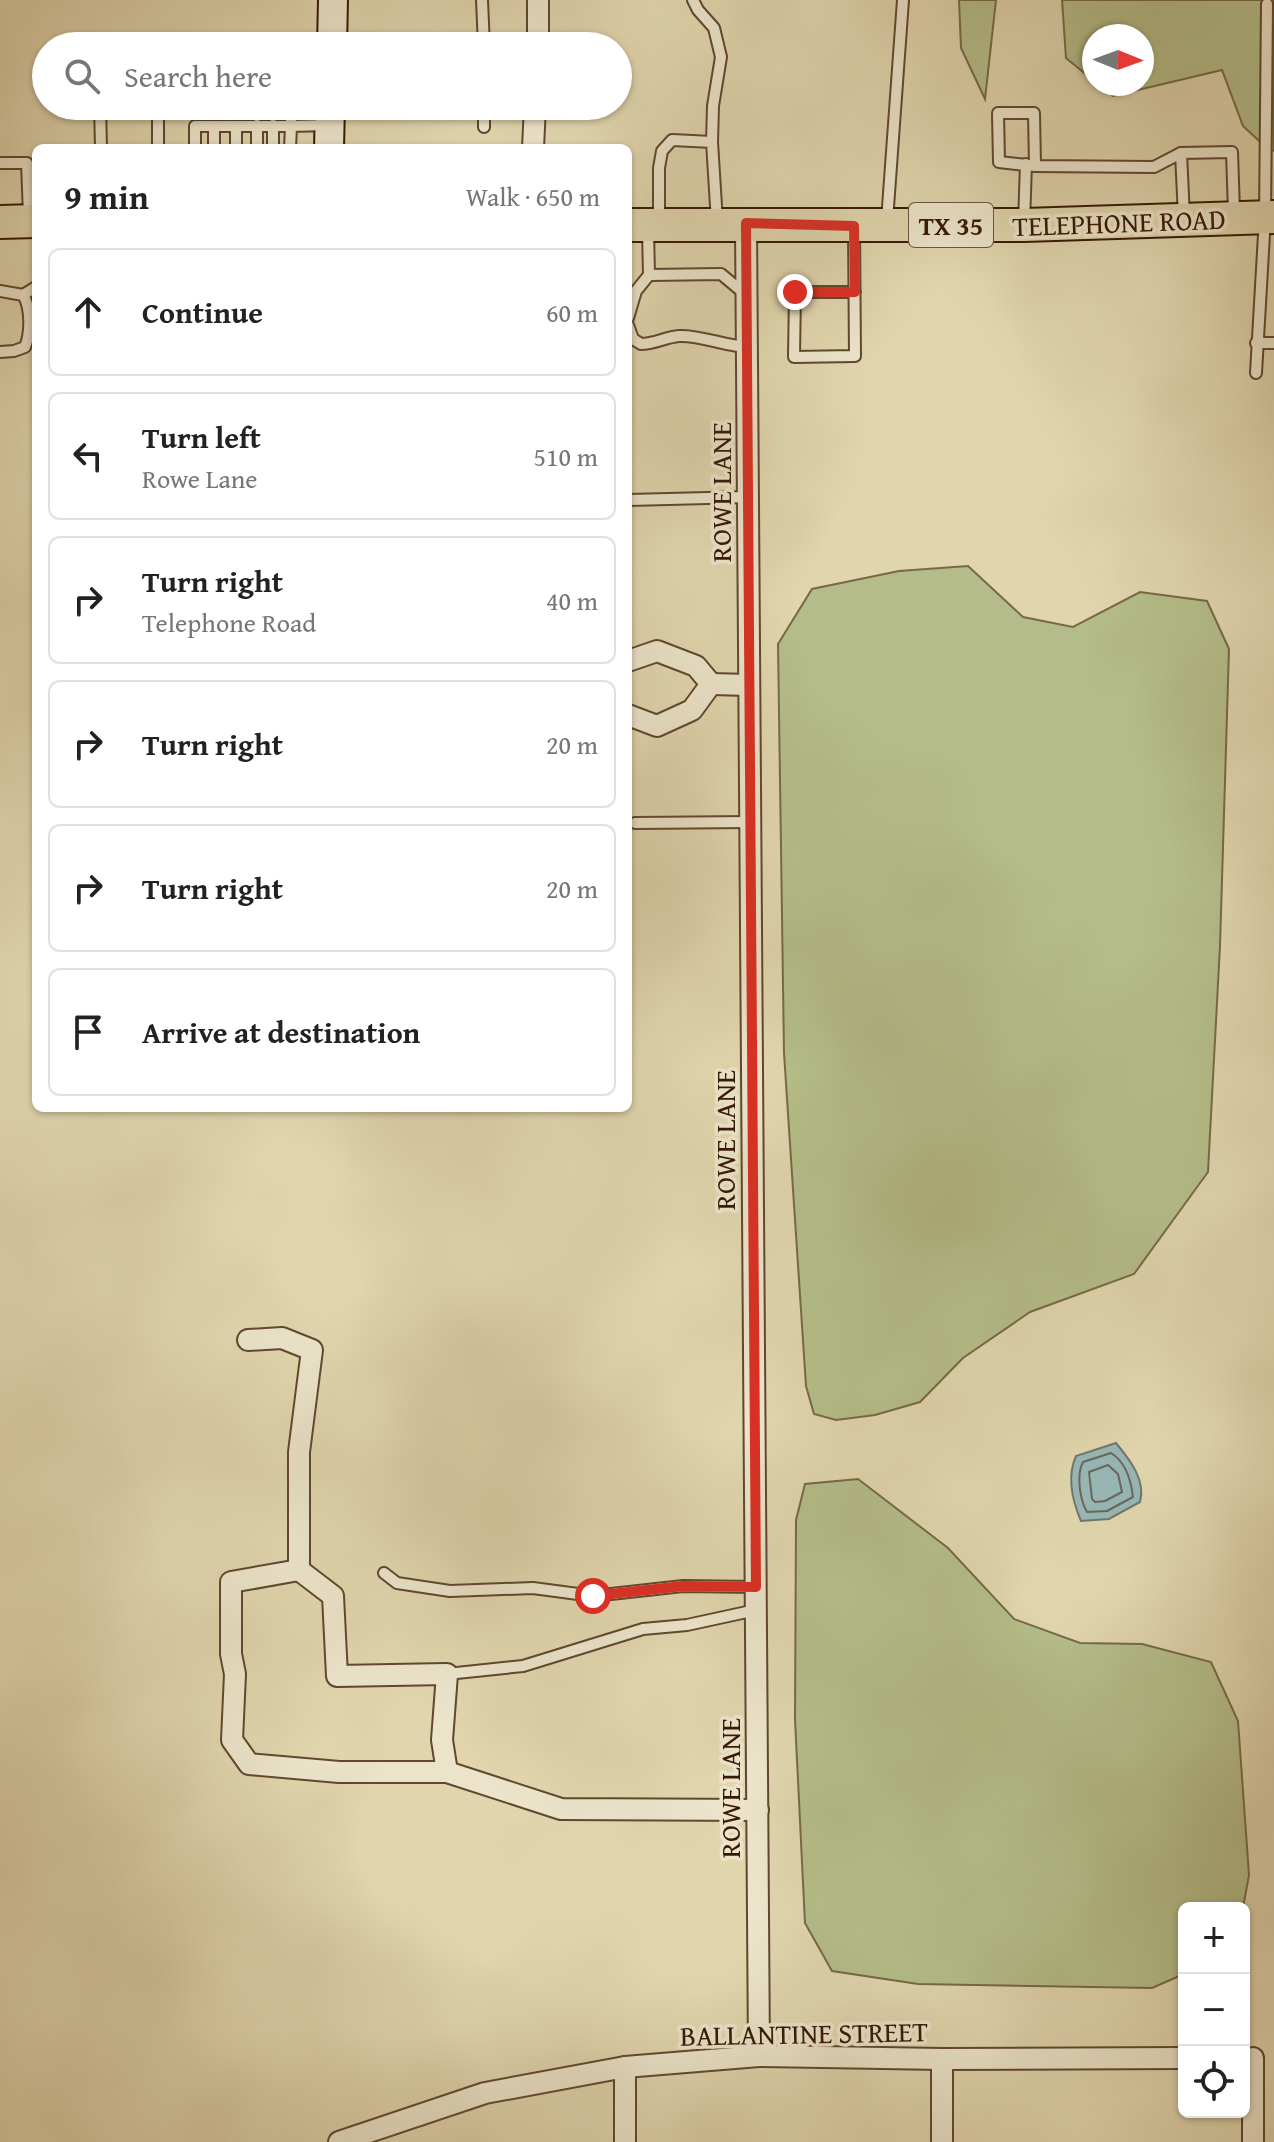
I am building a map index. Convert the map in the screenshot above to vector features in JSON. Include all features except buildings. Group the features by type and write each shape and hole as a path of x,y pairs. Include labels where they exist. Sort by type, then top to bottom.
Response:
{"main road":[{"path":"332,32 333,0"},
{"name":"TELEPHONE ROAD","path":"645,224 1024,225 1258,218"}],"street":[{"path":"538,0 538,32"},
{"path":"533,144 534,120"},
{"name":"ROWE LANE","path":"731,224 747,295 759,2056"},
{"path":"632,660 657,651 696,666 711,684 749,685"},
{"path":"632,717 657,726 692,710 711,684"},
{"path":"248,1340 282,1338 312,1350 299,1452 299,1570"},
{"path":"447,1772 442,1740 447,1674 337,1676 333,1596 299,1570 231,1582 231,1654 235,1674 232,1740 249,1764 339,1772 447,1772 561,1809 758,1810"},
{"name":"BALLANTINE STREET","path":"339,2142 485,2093 625,2067 759,2056 1178,2058"},
{"path":"1253,2142 1257,2058"},
{"path":"942,2059 942,2142"},
{"path":"625,2067 625,2142"}],"lane":[{"path":"482,0 483,32"},
{"path":"693,0 714,28 721,57 713,106 712,142 731,224"},
{"path":"887,225 903,0"},
{"path":"1256,373 1261,291 1258,218 1267,4"},
{"path":"1024,225 1030,165 1034,113 998,113 999,162 1030,165 1154,167 1181,153 1232,152 1258,218"},
{"path":"100,120 101,144"},
{"path":"158,120 158,144"},
{"path":"290,144 291,120"},
{"path":"484,120 484,127"},
{"path":"257,125 257,144"},
{"path":"273,125 273,144"},
{"path":"195,144 195,126 330,126"},
{"path":"214,126 214,144"},
{"path":"236,126 236,144"},
{"path":"632,304 636,291 649,275 645,224 662,151 672,140 712,142"},
{"path":"1181,153 1184,220"},
{"path":"0,163 27,163 22,221"},
{"path":"854,226 855,292 855,356 794,357 795,292 855,292"},
{"path":"649,275 721,274 747,295"},
{"path":"0,291 23,295 32,289"},
{"path":"1261,291 1274,292"},
{"path":"0,352 25,347 29,339 28,302 23,295"},
{"path":"632,336 641,344 677,336 747,347"},
{"path":"1256,343 1274,343"},
{"path":"632,500 748,497"},
{"path":"635,823 750,822"},
{"path":"384,1573 397,1583 450,1591 533,1588 593,1596 683,1586 756,1587"},
{"path":"447,1674 523,1666 643,1629 687,1625 756,1610"}],"green space":[{"path":"959,0 996,0 985,99 961,48"},
{"path":"1062,0 1274,0 1274,150 1271,152 1243,126 1222,70 1154,86 1154,24 1082,24 1082,71 1066,58"},
{"path":"968,566 1023,617 1073,627 1140,592 1207,601 1229,649 1220,946 1208,1172 1134,1274 1030,1312 963,1358 920,1402 875,1415 836,1420 814,1414 806,1386 784,1053 778,644 812,589 899,571"},
{"path":"858,1479 948,1548 1014,1619 1080,1643 1142,1644 1211,1662 1238,1721 1249,1875 1244,1902 1178,1902 1178,1977 1152,1988 918,1984 832,1971 805,1923 795,1719 796,1520 805,1484"}],"water":[{"path":"1116,1443 1139,1478 1140,1502 1109,1519 1081,1521 1072,1488 1076,1456"}],"route":[{"path":"593,1596 683,1586 756,1587 746,223 854,226 855,292 795,292"}]}
